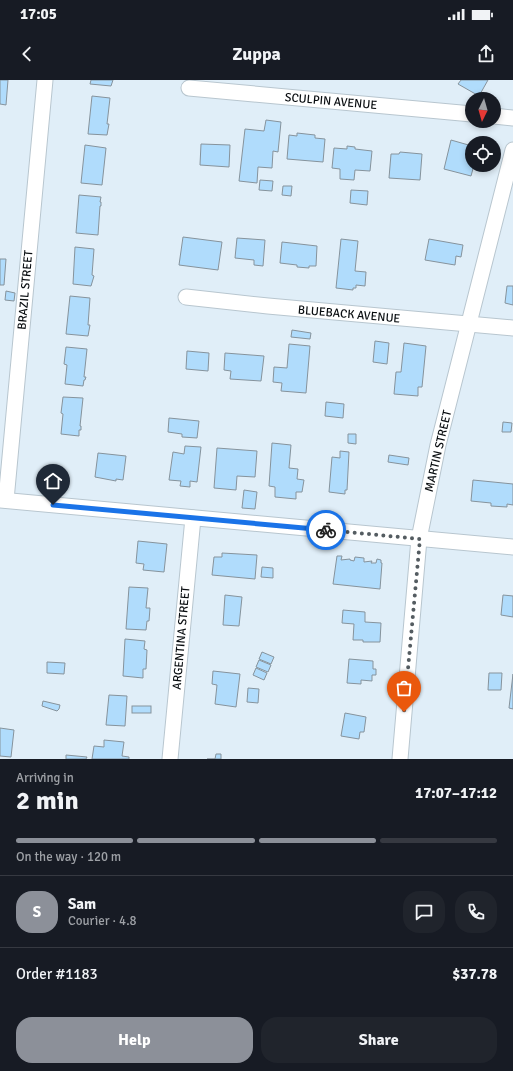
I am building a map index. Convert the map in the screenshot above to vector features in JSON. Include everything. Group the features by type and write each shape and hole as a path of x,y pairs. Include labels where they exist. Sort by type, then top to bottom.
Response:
{"street":[{"name":"BRAZIL STREET","path":"3,500 45,80"},
{"name":"SCULPIN AVENUE","path":"190,88 465,113"},
{"path":"501,117 513,118"},
{"name":"MARTIN STREET","path":"400,759 420,539 438,445 513,150"},
{"name":"BLUEBACK AVENUE","path":"186,297 268,306 513,328"},
{"path":"3,500 513,547"},
{"name":"ARGENTINA STREET","path":"170,759 192,518"}],"building":[{"path":"0,80 8,80 6,105 0,104"},
{"path":"91,80 113,80 111,86 90,84"},
{"path":"461,80 488,80 481,92 472,92 458,84"},
{"path":"92,96 110,98 107,135 88,134"},
{"path":"266,120 281,122 278,152 273,151 272,168 258,167 257,183 239,181 245,129 264,131"},
{"path":"297,133 315,135 315,138 325,139 323,162 287,159 289,135 297,136"},
{"path":"451,140 465,144 465,172 472,172 471,176 444,169"},
{"path":"201,144 230,145 229,167 200,165"},
{"path":"85,145 106,148 102,185 81,183"},
{"path":"347,146 355,147 355,149 372,151 370,171 355,170 354,180 340,179 340,169 332,168 334,148 347,149"},
{"path":"400,152 422,154 420,180 389,178 391,154 399,154"},
{"path":"260,180 273,181 272,191 259,190"},
{"path":"283,186 292,186 291,196 282,195"},
{"path":"351,190 368,191 367,205 350,203"},
{"path":"79,195 101,197 98,235 76,233"},
{"path":"183,237 222,242 218,270 179,265"},
{"path":"237,238 265,240 263,266 254,265 254,260 235,258"},
{"path":"341,239 358,241 355,271 366,272 365,286 356,285 356,288 353,288 353,290 336,288"},
{"path":"429,239 463,245 461,257 456,256 455,265 425,260"},
{"path":"282,242 317,246 316,266 309,266 309,268 297,267 297,265 280,263"},
{"path":"75,247 94,249 92,275 94,276 91,286 73,284"},
{"path":"0,259 6,259 4,285 0,285"},
{"path":"507,286 513,286 513,305 505,303"},
{"path":"6,291 15,293 14,301 5,300"},
{"path":"70,296 90,298 88,325 90,325 88,336 66,334"},
{"path":"292,330 311,333 310,339 291,337"},
{"path":"375,341 389,343 387,364 373,362"},
{"path":"404,343 426,346 422,387 418,387 418,396 394,394 396,372 401,372"},
{"path":"289,344 310,346 306,393 281,391 282,383 273,382 274,367 287,368"},
{"path":"66,347 87,349 84,377 86,377 83,386 65,384 67,365 64,364"},
{"path":"187,351 209,353 208,371 186,369"},
{"path":"225,353 264,356 261,381 230,379 231,371 224,370"},
{"path":"63,397 83,398 80,426 81,430 79,430 79,436 61,434"},
{"path":"326,402 344,404 343,418 325,416"},
{"path":"169,418 199,421 197,438 182,437 182,434 168,432"},
{"path":"503,422 512,423 511,432 502,432"},
{"path":"348,434 356,434 356,444 348,443"},
{"path":"272,443 291,445 289,468 298,469 297,479 304,480 302,492 296,492 296,499 275,497 275,487 269,486"},
{"path":"185,446 201,447 197,482 190,481 190,487 180,486 181,481 169,480 173,452 184,454"},
{"path":"217,448 257,451 255,477 237,476 236,490 214,488"},
{"path":"340,451 349,452 347,490 345,490 345,494 329,492 332,457 340,458"},
{"path":"98,453 126,456 123,480 116,479 116,481 95,477"},
{"path":"389,455 409,458 408,465 388,462"},
{"path":"473,480 513,484 513,505 507,504 507,507 491,506 491,503 471,501"},
{"path":"244,490 257,492 255,509 242,508"},
{"path":"138,541 167,544 164,572 143,570 144,564 136,563"},
{"path":"222,553 257,555 255,579 212,575 214,557 222,557"},
{"path":"337,556 342,556 341,560 350,559 354,561 355,557 364,558 364,562 372,561 371,563 376,563 377,559 381,560 380,589 333,584"},
{"path":"262,567 273,568 273,578 261,577"},
{"path":"129,587 148,588 146,608 150,608 149,621 147,621 146,630 126,629"},
{"path":"225,595 242,597 239,626 223,625"},
{"path":"503,595 513,596 513,617 501,615"},
{"path":"343,610 365,612 365,622 381,623 380,642 363,642 363,640 353,640 354,624 342,623"},
{"path":"125,639 145,641 144,649 147,650 146,669 143,669 143,678 123,676"},
{"path":"262,652 274,657 271,664 259,659"},
{"path":"349,659 373,661 373,669 376,669 376,675 372,675 372,681 361,680 361,684 347,683"},
{"path":"259,660 271,665 268,672 256,667"},
{"path":"47,662 65,663 64,674 47,673"},
{"path":"256,668 267,673 264,680 253,675"},
{"path":"213,671 240,674 236,707 215,704 217,685 212,684"},
{"path":"489,673 502,673 501,690 488,690"},
{"path":"513,674 513,709 509,708"},
{"path":"248,688 259,689 258,703 247,702"},
{"path":"109,695 127,696 125,726 106,725"},
{"path":"43,701 60,705 59,709 57,711 42,706"},
{"path":"132,706 151,706 151,713 132,713"},
{"path":"345,713 366,717 364,732 360,732 359,739 341,736"},
{"path":"0,728 14,730 11,757 0,756"},
{"path":"104,740 124,742 122,756 129,757 129,759 92,759 94,746 104,747"},
{"path":"216,754 221,754 221,759 215,759"},
{"path":"66,755 87,757 86,759 66,759"}],"way so far":[{"path":"326,530 420,539 404,712"}],"route":[{"path":"53,505 326,530"}]}
